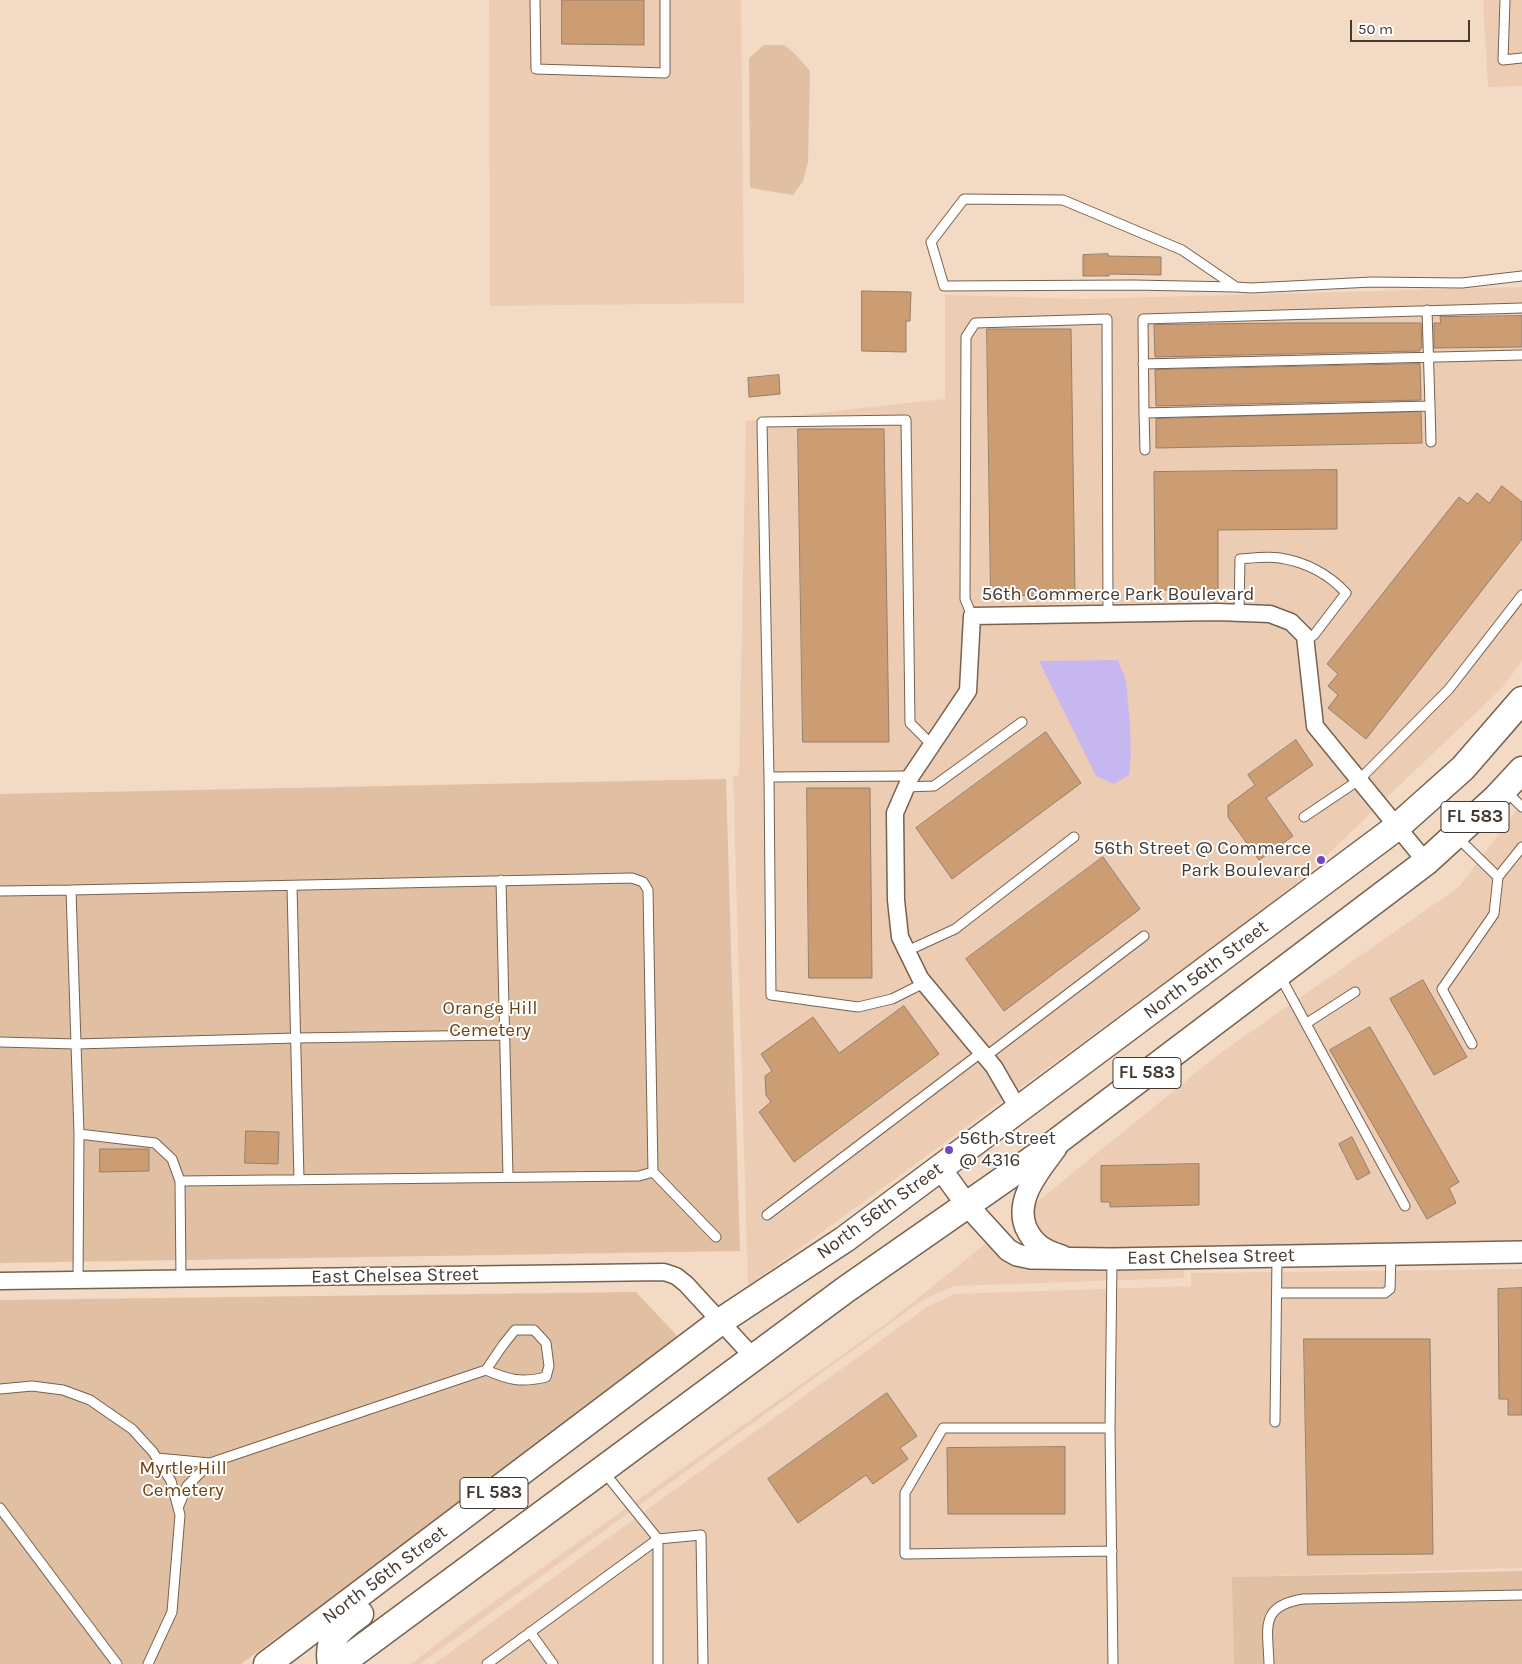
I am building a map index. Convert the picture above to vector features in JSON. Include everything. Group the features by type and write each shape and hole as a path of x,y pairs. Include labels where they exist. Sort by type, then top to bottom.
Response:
{"main road":[{"name":"North 56th Street","path":"268,1664 721,1321 845,1239 1397,827 1464,768 1522,700"},
{"name":"FL 583","path":"340,1663 845,1290 1064,1136 1426,862 1455,835 1513,798 1522,770"},
{"path":"340,1663 330,1655 333,1640 338,1630 394,1591 479,1525 494,1504 497,1490"}],"street":[{"name":"56th Commerce Park Boulevard","path":"1019,1110 994,1067 920,978 900,937 896,900 894,813 908,782 968,692 972,616 1239,612 1270,614 1291,622 1305,636 1306,641"},
{"path":"1306,641 1315,726 1426,862"},
{"path":"1064,1136 1036,1176 1025,1200 1023,1212 1024,1223 1029,1234 1037,1244 1052,1253 1074,1259"},
{"name":"East Chelsea Street","path":"940,1168 967,1205 1008,1250 1017,1255 1040,1258 1112,1259 1522,1252"},
{"name":"East Chelsea Street","path":"0,1282 664,1272 676,1276 686,1284 754,1358"}],"lane":[{"path":"536,0 536,70 666,73 664,0"},
{"path":"1505,0 1504,60 1522,58"},
{"path":"1236,287 1182,250 1063,200 964,199 931,242 944,286 1133,285 1236,287 1372,282 1462,283 1522,276"},
{"path":"1145,450 1143,319 1522,308"},
{"path":"1427,310 1431,442"},
{"path":"972,616 965,599 966,337 976,323 1107,319 1108,614"},
{"path":"1144,364 1522,355"},
{"path":"1144,413 1430,406"},
{"path":"924,982 892,999 858,1007 770,994 769,777 762,422 906,420 910,723 932,745"},
{"path":"1239,612 1240,559 1279,558 1304,564 1334,580 1346,593 1314,635 1306,641"},
{"path":"1304,817 1359,780 1449,690 1522,595"},
{"path":"769,777 908,782 934,786 1022,722"},
{"path":"1455,835 1498,876"},
{"path":"907,951 955,928 1074,837"},
{"path":"1472,1044 1442,989 1494,914 1498,876 1522,847"},
{"path":"0,891 632,878 642,882 648,890 653,1172 716,1237"},
{"path":"501,880 508,1177"},
{"path":"292,886 299,1180"},
{"path":"71,890 79,1134 78,1280"},
{"path":"767,1215 1144,936"},
{"path":"1279,974 1405,1206"},
{"path":"1307,1023 1355,992"},
{"path":"0,1042 76,1044 505,1035"},
{"path":"79,1134 155,1143 172,1159 180,1181 181,1279"},
{"path":"180,1181 639,1176 653,1172"},
{"path":"1277,1293 1385,1293 1390,1289 1392,1254"},
{"path":"1275,1422 1277,1256"},
{"path":"1112,1259 1110,1428 1113,1664"},
{"path":"157,1458 210,1463 486,1370 515,1330 534,1330 546,1343 549,1366 546,1377 528,1381 504,1378 486,1370"},
{"path":"0,1389 32,1386 63,1390 90,1400 132,1429 157,1458 171,1481 180,1515 172,1612 148,1664"},
{"path":"1110,1428 943,1428 905,1493 905,1554 1112,1550"},
{"path":"178,1508 187,1486 210,1463"},
{"path":"602,1470 658,1539 658,1664"},
{"path":"0,1508 117,1664"},
{"path":"487,1664 658,1539 701,1535 703,1664"},
{"path":"1269,1664 1268,1624 1272,1613 1278,1606 1288,1601 1303,1598 1522,1595"},
{"path":"530,1632 553,1664"}],"shaded area":[{"path":"489,0 741,0 744,303 490,306"},
{"path":"1483,0 1522,0 1522,86 1488,87"},
{"path":"1522,287 1522,661 1502,688 1385,799 1323,722 1313,635 1310,629 1294,613 1270,605 1217,602 972,606 964,615 960,688 904,771 887,809 888,900 893,942 912,982 987,1073 1003,1100 748,1286 733,776 739,775 746,421 945,399 945,295 1084,299"},
{"path":"1217,621 1269,623 1287,630 1297,640 1306,727 1373,811 1305,876 1243,925 1017,1090 1000,1061 926,972 908,934 904,899 903,815 918,781 975,697 977,692 980,625","holes":["1118,660 1126,680 1131,755"]},
{"path":"1118,660 1126,680 1131,755 1129,775 1114,784 1096,776 1039,661"},
{"path":"1522,803 1522,1242 1075,1250 1048,1241 1036,1229 1032,1206 1219,1054 1459,887"},
{"path":"988,1242 1079,1270 1080,1268 1186,1267 1184,1278 955,1286 924,1299 420,1664 411,1664 463,1624 887,1323"},
{"path":"1522,1269 1522,1568 1235,1577 1236,1664 434,1664 927,1307 955,1294 1191,1286 1191,1273"}],"green space":[{"path":"764,45 784,45 810,71 808,162 803,181 793,195 751,188 750,186 749,58"},
{"name":"Orange Hill Cemetery","path":"726,779 740,1251 0,1263 0,794"},
{"name":"Myrtle Hill Cemetery","path":"636,1292 681,1340 241,1664 0,1664 0,1300"},
{"path":"1522,1571 1522,1664 1234,1664 1232,1577"}],"building":[{"path":"562,0 644,0 644,45 562,44"},
{"path":"1108,254 1108,256 1161,257 1161,275 1109,274 1109,276 1083,276 1083,255"},
{"path":"862,291 911,292 910,321 906,321 906,352 862,351"},
{"path":"1522,316 1522,347 1434,348 1434,323 1441,323 1440,317"},
{"path":"1421,323 1422,348 1420,348 1420,351 1155,357 1154,325"},
{"path":"987,329 1071,329 1075,595 991,596"},
{"path":"1420,364 1421,400 1156,406 1155,370"},
{"path":"779,375 780,394 749,397 748,378"},
{"path":"1421,412 1422,443 1156,448 1156,419"},
{"path":"798,429 884,429 889,742 803,742"},
{"path":"1337,470 1337,529 1218,530 1218,590 1155,590 1154,472"},
{"path":"1502,486 1522,502 1522,539 1366,739 1328,708 1338,695 1328,686 1338,674 1327,664 1459,497 1468,504 1477,493 1489,503"},
{"path":"1046,732 1081,783 952,879 916,828"},
{"path":"1296,740 1313,765 1266,798 1293,836 1259,860 1228,817 1228,805 1255,785 1248,775"},
{"path":"807,788 870,788 872,978 809,978"},
{"path":"1103,857 1140,909 1004,1011 966,959"},
{"path":"1423,980 1467,1057 1434,1075 1390,999"},
{"path":"904,1006 939,1054 794,1162 759,1112 771,1102 766,1095 765,1076 772,1071 761,1054 813,1017 839,1053"},
{"path":"1370,1027 1459,1182 1449,1188 1456,1203 1427,1219 1330,1050"},
{"path":"246,1131 279,1132 278,1164 245,1163"},
{"path":"1352,1137 1370,1173 1357,1180 1339,1144"},
{"path":"100,1149 149,1149 149,1171 100,1172"},
{"path":"1199,1164 1199,1205 1110,1207 1110,1202 1101,1202 1101,1166"},
{"path":"1522,1288 1522,1415 1508,1415 1508,1399 1499,1399 1498,1289"},
{"path":"1304,1339 1430,1339 1433,1554 1308,1555"},
{"path":"887,1393 917,1436 900,1448 908,1459 873,1484 866,1475 798,1523 768,1479"},
{"path":"1065,1447 1065,1514 948,1514 947,1448"}],"place":[{"name":"56th Street @ Commerce Park Boulevard","path":"1321,860"},
{"name":"56th Street @ 4316","path":"949,1150"}]}
